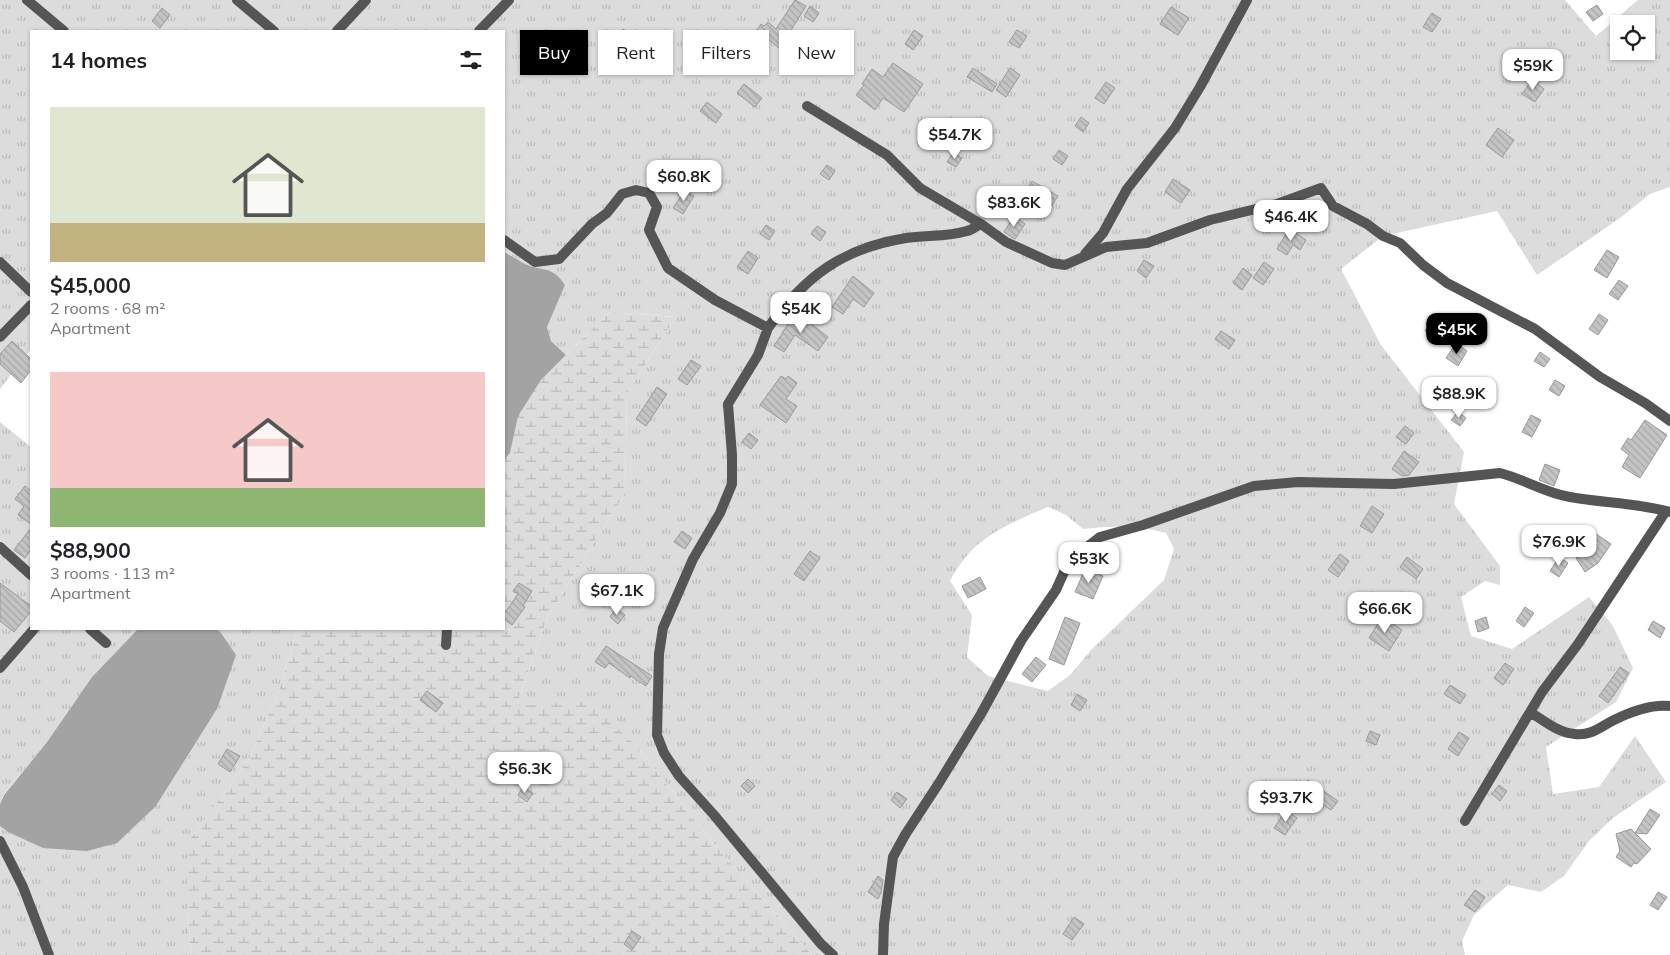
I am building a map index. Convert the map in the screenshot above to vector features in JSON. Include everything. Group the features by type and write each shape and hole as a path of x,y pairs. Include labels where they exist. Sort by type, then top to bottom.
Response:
{"street":[{"path":"27,0 63,30"},
{"path":"237,0 273,30"},
{"path":"338,30 366,0"},
{"path":"480,30 509,0"},
{"path":"1082,256 1102,233 1127,189 1176,128 1247,0"},
{"path":"807,106 887,155 920,188 981,224 1006,242 1052,263 1066,265 1082,256 1106,247 1147,243 1210,220 1277,204 1321,188 1333,206 1400,244 1446,283 1534,329 1600,377 1645,403 1670,421"},
{"path":"505,241 535,262 559,259 592,224 607,213 622,194 636,190 649,192 657,207 649,230 668,268 715,300 768,328"},
{"path":"833,955 821,944 714,815 679,776 664,754 657,735 659,654 663,628 693,559 720,513 732,484 728,404 758,355 768,328 782,309 818,272 861,249 904,239 967,231 981,224"},
{"path":"0,262 30,291"},
{"path":"0,337 30,306"},
{"path":"883,955 884,924 893,857 905,834 981,714 1021,641 1056,590 1070,561 1100,537 1143,525 1254,486 1298,482 1394,484 1500,474 1514,477 1549,492 1571,497 1668,512 1530,712 1465,821"},
{"path":"0,547 30,574"},
{"path":"0,668 33,630"},
{"path":"91,630 106,644"},
{"path":"446,645 447,630"},
{"path":"1530,712 1559,730 1573,734 1584,734 1591,733 1636,710 1670,706"},
{"path":"0,841 23,887 49,955"}],"green space":[{"path":"0,0 1565,0 1596,36 1610,24 1610,60 1655,60 1655,15 1620,15 1638,0 1670,0 1670,187 1650,194 1620,218 1537,275 1497,211 1383,236 1341,269 1381,345 1464,452 1454,504 1500,566 1500,585 1485,581 1461,597 1471,636 1512,649 1589,597 1613,626 1633,668 1616,702 1546,747 1553,794 1599,787 1635,736 1666,782 1613,818 1589,841 1564,876 1541,892 1508,885 1474,915 1462,941 1465,955 812,955 707,836 640,750 516,706 547,618 625,493 627,393 676,317 609,312 566,355 551,341 547,327 565,285 556,274 525,264 505,253 505,30 30,30 30,350 0,389","holes":["1048,507 1066,515 1083,529 1125,527 1166,533 1174,549 1164,580 1091,650 1070,675 1048,691 988,676 967,657 972,615 950,581 957,569 973,549 992,534"]},
{"path":"609,312 676,317 627,393 625,493 547,618 516,706 589,701 640,750 707,836 812,955 191,955 188,914 188,842 249,759 278,693 298,630 505,630 505,459 510,453 517,416 541,380"},
{"path":"0,422 30,446 30,630 137,630 92,677 47,742 4,794 0,804"},
{"path":"217,630 298,630 278,693 249,759 188,842 188,914 191,955 0,955 0,826 8,832 156,806 217,709 221,633"}],"shaded area":[{"path":"505,253 525,264 556,274 565,285 547,327 551,341 566,355 541,380 518,416 510,453 505,459"},
{"path":"137,630 217,630 236,655 217,709 156,806 117,843 87,851 43,848 8,832 0,826 0,804 4,795 47,742 92,677"}],"building":[{"path":"795,0 806,6 791,30 779,30 779,48 769,40 769,30 757,30 761,24 764,26 768,22 776,29"},
{"path":"1597,5 1603,14 1593,21 1586,12"},
{"path":"810,6 819,13 813,22 804,16"},
{"path":"1171,7 1189,18 1178,35 1160,24"},
{"path":"162,8 170,15 160,28 152,21"},
{"path":"1432,13 1441,19 1432,32 1423,27"},
{"path":"914,30 923,36 913,50 905,44"},
{"path":"1017,30 1027,36 1019,48 1009,42"},
{"path":"893,63 923,84 904,112 883,98 875,110 856,95 864,85 862,84 872,69 883,77"},
{"path":"973,68 997,84 992,92 967,77"},
{"path":"1010,68 1020,75 1006,97 996,90"},
{"path":"1532,80 1544,89 1535,102 1522,94"},
{"path":"1106,82 1115,88 1104,104 1095,98"},
{"path":"744,84 762,98 755,107 737,93"},
{"path":"707,102 722,114 716,123 700,111"},
{"path":"1081,117 1089,123 1083,132 1075,126"},
{"path":"1498,128 1514,140 1502,157 1486,145"},
{"path":"1059,150 1068,156 1062,165 1053,159"},
{"path":"953,153 962,158 956,167 947,162"},
{"path":"827,165 835,171 829,180 820,174"},
{"path":"1173,179 1190,190 1181,203 1165,192"},
{"path":"1032,181 1058,196 1048,211 1023,196"},
{"path":"685,190 694,196 683,214 673,208"},
{"path":"1014,216 1025,224 1015,239 1004,232"},
{"path":"766,225 775,231 769,240 760,234"},
{"path":"817,226 826,232 820,241 811,234"},
{"path":"1289,229 1306,240 1300,250 1293,245 1287,255 1277,249"},
{"path":"1607,250 1619,257 1607,278 1594,270"},
{"path":"748,251 758,258 748,274 737,267"},
{"path":"1144,260 1154,266 1146,278 1137,271"},
{"path":"1264,262 1274,269 1263,285 1253,278"},
{"path":"1243,268 1252,275 1242,290 1233,283"},
{"path":"853,276 874,293 864,307 853,299 843,314 832,307"},
{"path":"1619,280 1628,286 1618,300 1609,294"},
{"path":"796,312 828,337 818,351 795,335 784,352 774,346"},
{"path":"1599,314 1608,320 1598,335 1589,329"},
{"path":"1435,324 1441,334 1431,340 1425,330"},
{"path":"1221,331 1235,340 1229,349 1215,339"},
{"path":"12,341 30,358 30,371 21,383 0,364 0,354"},
{"path":"1456,343 1467,351 1458,366 1446,358"},
{"path":"1540,352 1550,359 1544,367 1534,361"},
{"path":"691,360 701,366 687,385 678,379"},
{"path":"781,376 786,379 788,376 797,383 786,399 797,406 786,423 760,405"},
{"path":"1555,380 1565,386 1559,396 1549,390"},
{"path":"657,387 667,394 646,426 636,419"},
{"path":"1458,412 1466,418 1460,426 1451,420"},
{"path":"1531,415 1541,420 1532,437 1522,432"},
{"path":"1645,420 1667,435 1640,478 1622,467 1629,455 1621,449 1628,438 1631,440"},
{"path":"1405,426 1414,433 1406,444 1396,437"},
{"path":"749,433 758,440 751,449 742,442"},
{"path":"1404,451 1419,462 1409,475 1402,476 1392,469"},
{"path":"1545,464 1560,470 1554,486 1539,480"},
{"path":"25,486 30,490 30,523 18,515 24,506 15,499"},
{"path":"1372,506 1384,514 1372,533 1360,526"},
{"path":"30,529 30,550 25,558 14,550"},
{"path":"682,531 692,538 685,549 674,542"},
{"path":"1593,532 1611,544 1598,563 1585,572 1576,558"},
{"path":"810,551 820,558 804,581 794,574"},
{"path":"1340,554 1349,561 1338,577 1328,570"},
{"path":"1407,557 1423,569 1416,579 1400,567"},
{"path":"1559,557 1568,563 1559,577 1550,571"},
{"path":"1085,569 1103,576 1093,599 1075,592"},
{"path":"980,577 986,589 968,598 962,586"},
{"path":"0,583 30,605 30,612 14,632 0,621"},
{"path":"519,583 532,591 523,606 525,607 512,625 505,620 505,613 518,594 513,591"},
{"path":"1525,607 1534,613 1524,627 1516,621"},
{"path":"616,608 625,615 618,624 610,617"},
{"path":"1065,617 1080,623 1064,665 1049,659"},
{"path":"1382,617 1402,630 1389,651 1369,638"},
{"path":"1486,617 1489,628 1478,632 1475,621"},
{"path":"1653,621 1665,628 1660,638 1648,630"},
{"path":"606,646 652,676 646,686 631,676 630,678 609,663 605,668 595,662"},
{"path":"1036,657 1046,665 1032,682 1022,674"},
{"path":"1505,663 1514,669 1503,685 1494,678"},
{"path":"1620,667 1629,673 1608,703 1599,696"},
{"path":"1450,685 1466,695 1460,704 1444,694"},
{"path":"427,691 443,703 436,712 420,700"},
{"path":"1077,694 1087,700 1080,711 1071,705"},
{"path":"1370,731 1380,735 1376,745 1366,741"},
{"path":"1459,732 1469,738 1458,756 1448,749"},
{"path":"227,749 240,756 230,772 218,764"},
{"path":"748,779 755,786 748,793 741,786"},
{"path":"1308,780 1338,801 1331,810 1301,790"},
{"path":"1499,785 1507,791 1500,801 1492,794"},
{"path":"523,787 533,793 527,802 518,795"},
{"path":"897,792 907,799 900,808 891,800"},
{"path":"1650,809 1660,815 1647,834 1635,833"},
{"path":"1286,810 1297,818 1285,835 1274,828"},
{"path":"1631,829 1651,849 1637,864 1634,863 1631,867 1616,857 1620,851 1616,834"},
{"path":"878,876 883,880 878,899 868,892"},
{"path":"1475,890 1485,897 1475,912 1464,905"},
{"path":"1658,892 1667,897 1658,910 1650,905"},
{"path":"1074,917 1084,924 1072,940 1063,934"},
{"path":"632,931 641,937 632,950 624,944"}]}
